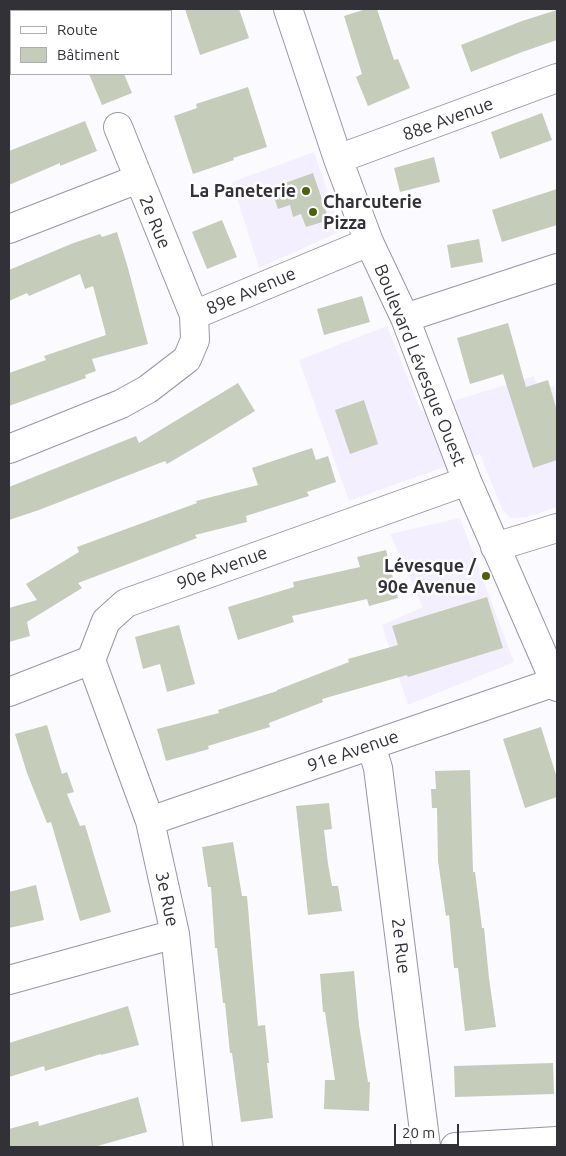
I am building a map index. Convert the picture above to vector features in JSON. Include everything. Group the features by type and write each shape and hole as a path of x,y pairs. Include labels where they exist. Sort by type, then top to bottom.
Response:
{"street":[{"name":"Boulevard Lévesque Ouest","path":"288,9 338,159 369,242 405,318 467,482 556,685"},
{"name":"88e Avenue","path":"338,159 557,78"},
{"name":"2e Rue","path":"118,128 194,315"},
{"path":"9,229 138,180"},
{"name":"89e Avenue","path":"9,449 121,404 148,389 187,359 195,340 194,315 369,242"},
{"path":"405,318 557,268"},
{"name":"90e Avenue","path":"91,660 106,621 126,603 467,482"},
{"path":"495,547 557,528"},
{"path":"9,692 91,660"},
{"name":"3e Rue","path":"91,660 150,821 175,934 198,1147"},
{"name":"91e Avenue","path":"150,821 371,745 556,685"},
{"name":"2e Rue","path":"371,745 378,768 426,1147"},
{"path":"9,980 175,934"},
{"path":"455,1147 557,1141"}],"shaded area":[{"path":"314,152 341,231 259,268 232,182"},
{"path":"387,326 421,411 534,376 539,389 554,386 557,397 557,507 527,517 510,518 502,509 480,454 349,501 299,360"},
{"path":"460,518 514,662 408,705 382,625 423,607 390,534"}],"building":[{"path":"185,9 239,9 249,38 200,55"},
{"path":"366,9 377,9 394,60 398,59 410,88 368,106 356,77 362,74 344,16"},
{"path":"557,10 557,40 471,72 461,45 522,21"},
{"path":"89,75 124,75 132,93 102,105"},
{"path":"248,87 267,147 193,174 174,116 197,108 196,104"},
{"path":"542,113 552,140 500,159 491,132"},
{"path":"85,121 97,151 60,166 60,163 9,185 9,151"},
{"path":"434,157 440,182 400,192 394,168"},
{"path":"313,173 329,220 306,227 301,214 293,217 290,205 278,209 271,188"},
{"path":"557,189 557,225 502,242 492,210"},
{"path":"222,220 237,257 207,269 192,232"},
{"path":"117,232 148,344 92,359 96,371 85,375 86,378 9,406 9,373 46,360 44,356 106,335 93,286 85,289 80,274 29,296 27,293 9,301 9,270 71,244 100,234 102,237"},
{"path":"479,239 483,262 451,268 447,245"},
{"path":"362,296 370,322 324,335 317,309"},
{"path":"508,323 526,387 548,380 557,411 557,460 533,468 503,374 470,384 457,338"},
{"path":"238,383 255,411 206,441 167,464 165,461 9,520 9,487 136,436 139,443"},
{"path":"364,400 378,444 350,454 335,410"},
{"path":"312,448 316,460 328,456 336,482 307,492 309,496 246,516 247,522 195,535 197,538 78,583 82,588 27,622 30,636 9,642 9,608 37,600 26,584 79,552 77,547 197,503 196,501 258,485 252,468"},
{"path":"386,550 398,598 369,606 367,599 292,616 294,622 238,640 228,607 294,587 293,582 360,567 357,557"},
{"path":"487,597 503,648 408,677 407,675 322,699 323,702 269,723 270,727 208,746 209,749 166,761 157,729 219,713 218,710 277,691 349,662 348,659 398,645 392,626"},
{"path":"179,625 195,684 167,692 160,664 143,669 135,637"},
{"path":"47,725 62,774 67,772 74,792 67,794 80,826 85,825 111,912 80,921 51,822 47,823 27,773 15,734"},
{"path":"541,727 557,778 557,797 525,808 503,739"},
{"path":"470,770 473,872 475,872 482,928 484,928 496,1027 465,1031 458,968 454,968 449,915 446,916 438,861 437,808 432,808 431,789 436,789 435,771"},
{"path":"329,803 332,829 324,830 328,864 332,886 338,886 342,911 308,915 296,806"},
{"path":"233,842 242,896 247,896 258,1026 265,1025 273,1118 241,1122 232,1053 230,1053 225,1003 223,1003 217,948 215,948 211,887 208,887 202,847"},
{"path":"36,885 44,920 9,928 9,892"},
{"path":"354,971 359,1025 368,1082 370,1082 369,1111 324,1109 325,1080 335,1080 325,1012 323,1012 320,974"},
{"path":"128,1006 139,1045 45,1071 44,1066 9,1077 9,1043"},
{"path":"553,1063 554,1094 455,1097 454,1066"},
{"path":"138,1097 147,1132 94,1147 9,1147 9,1129 38,1121 39,1126"}],"place":[{"name":"La Paneterie","path":"306,191"},
{"name":"Charcuterie Pizza","path":"313,212"},
{"name":"Lévesque / 90e Avenue","path":"486,576"}]}
